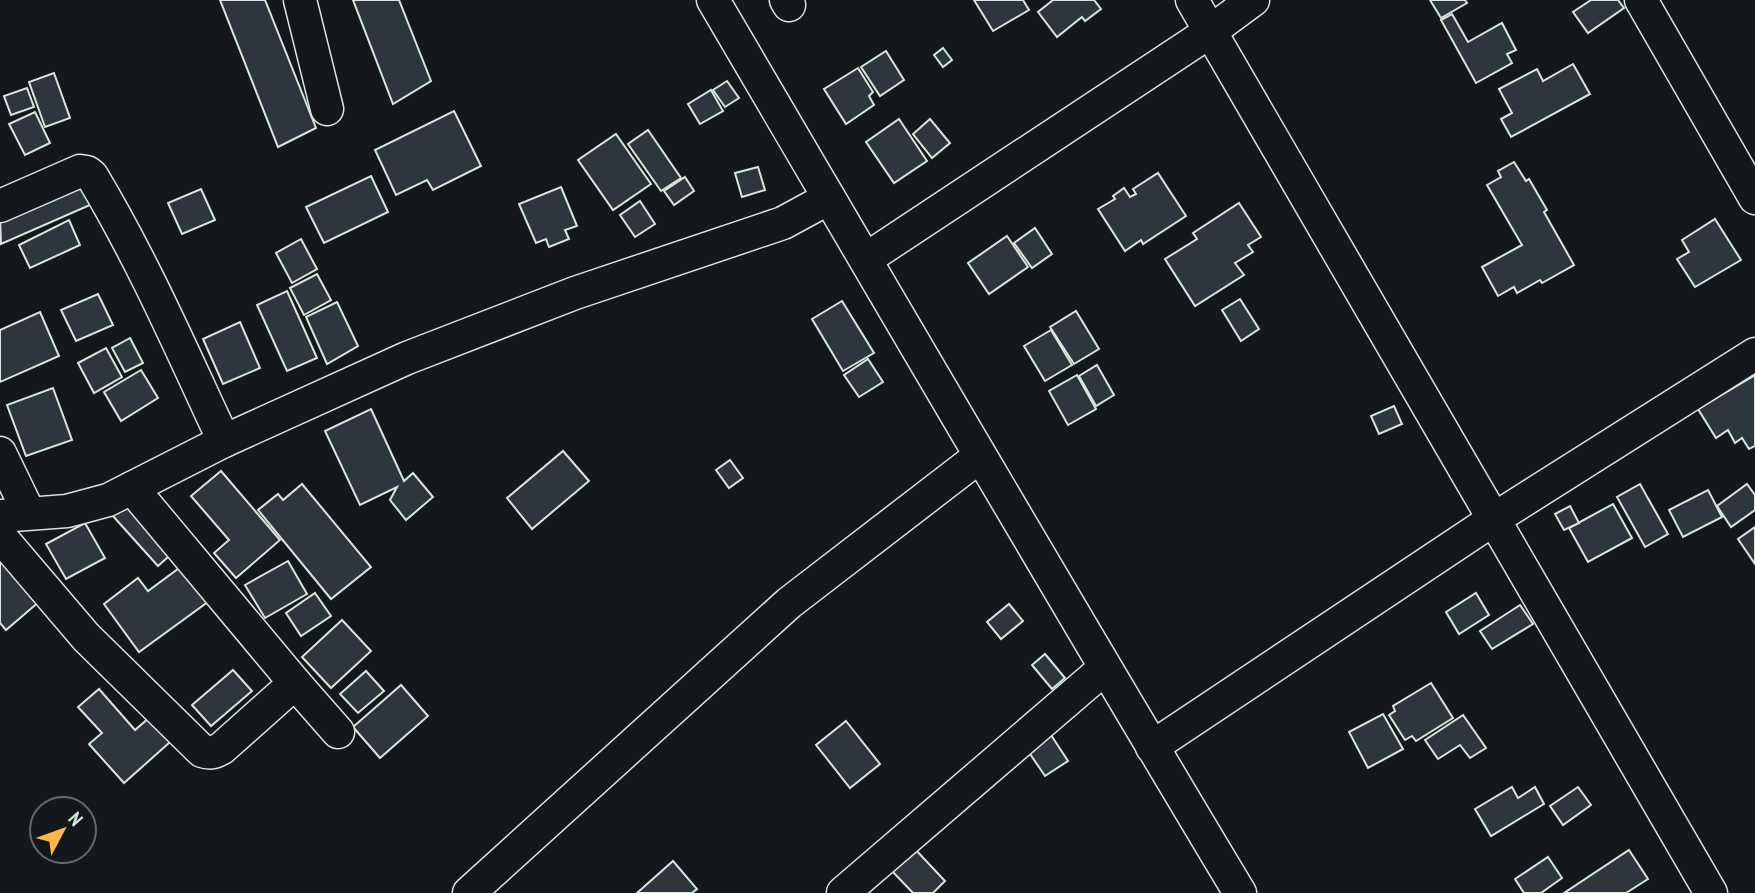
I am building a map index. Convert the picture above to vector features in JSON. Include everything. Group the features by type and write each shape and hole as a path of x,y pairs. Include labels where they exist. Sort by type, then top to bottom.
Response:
{"street":[{"path":"300,0 327,109"},
{"path":"713,0 1240,893"},
{"path":"1192,0 1711,893"},
{"path":"866,259 1211,31 1253,0"},
{"path":"1642,0 1755,198"},
{"path":"0,206 80,171 92,176 147,274 223,440"},
{"path":"0,453 15,514 67,511 108,500 223,440 407,358 575,293 783,223 829,198"},
{"path":"1152,747 1494,519 1755,354"},
{"path":"470,893 789,603 980,456"},
{"path":"132,488 338,732"},
{"path":"0,536 86,637 202,751 216,752 222,748 295,683"},
{"path":"843,893 1105,668"}],"building":[{"path":"220,0 265,0 316,128 278,147"},
{"path":"353,0 399,0 431,81 393,104"},
{"path":"974,0 1023,0 1029,10 993,31"},
{"path":"1053,0 1094,0 1101,9 1085,21 1082,17 1057,37 1038,12"},
{"path":"1430,0 1465,0 1467,3 1441,18"},
{"path":"1591,0 1618,0 1624,8 1588,33 1573,12"},
{"path":"1452,14 1468,42 1502,23 1516,50 1507,54 1512,63 1476,83 1441,20"},
{"path":"943,48 952,60 943,67 934,55"},
{"path":"886,51 904,80 880,96 861,67"},
{"path":"1573,64 1590,94 1511,137 1501,119 1512,113 1499,89 1537,69 1543,81"},
{"path":"858,68 873,92 869,96 874,105 846,124 824,89"},
{"path":"54,73 70,118 45,127 29,82"},
{"path":"727,81 739,98 725,107 713,90"},
{"path":"27,88 34,107 11,115 4,96"},
{"path":"711,90 723,111 700,124 688,104"},
{"path":"454,111 481,166 433,190 427,180 396,195 375,150"},
{"path":"35,112 50,143 25,155 9,124"},
{"path":"899,119 927,161 894,183 866,142"},
{"path":"930,119 950,143 932,158 913,134"},
{"path":"648,130 681,178 661,191 628,144"},
{"path":"616,134 651,184 613,210 578,160"},
{"path":"1514,162 1526,181 1529,179 1574,265 1542,283 1540,280 1517,293 1514,287 1498,296 1482,267 1522,245 1487,185 1501,177 1498,171"},
{"path":"758,167 765,190 742,197 735,173"},
{"path":"1158,173 1186,216 1143,244 1141,240 1125,251 1098,209 1115,199 1113,196 1124,188 1130,197 1136,194 1133,189"},
{"path":"371,176 388,212 324,243 306,207"},
{"path":"685,177 694,191 674,205 664,191"},
{"path":"80,182 90,205 1,244 0,217"},
{"path":"561,187 577,226 565,230 569,239 549,247 546,239 536,243 519,204"},
{"path":"201,189 215,220 182,234 168,203"},
{"path":"640,201 655,224 635,237 620,215"},
{"path":"1239,203 1261,237 1248,245 1253,252 1235,263 1244,275 1195,306 1165,259 1197,239 1193,233"},
{"path":"1715,219 1741,260 1695,287 1677,259 1689,252 1682,240"},
{"path":"69,220 80,245 30,268 19,245"},
{"path":"1035,228 1052,254 1032,268 1014,243"},
{"path":"1007,236 1028,267 989,294 968,263"},
{"path":"301,239 317,269 292,283 276,253"},
{"path":"317,274 331,300 304,315 290,288"},
{"path":"287,291 317,358 287,371 257,305"},
{"path":"98,294 113,325 76,341 61,310"},
{"path":"1240,299 1259,329 1241,341 1222,310"},
{"path":"842,301 874,353 843,371 812,319"},
{"path":"337,302 358,346 327,364 306,317"},
{"path":"1076,311 1099,349 1074,364 1050,327"},
{"path":"40,312 59,356 0,382 0,330"},
{"path":"240,322 260,368 223,384 203,339"},
{"path":"1051,330 1072,365 1045,381 1024,346"},
{"path":"130,338 143,363 125,372 112,348"},
{"path":"106,348 122,377 94,393 78,363"},
{"path":"868,359 883,382 859,397 844,375"},
{"path":"1097,365 1114,395 1096,406 1079,376"},
{"path":"141,370 158,398 121,421 104,392"},
{"path":"1077,375 1096,409 1068,425 1049,391"},
{"path":"1755,375 1755,446 1749,449 1742,438 1735,443 1728,430 1716,438 1698,409"},
{"path":"53,388 72,440 26,456 7,405"},
{"path":"1394,406 1402,424 1379,434 1371,416"},
{"path":"371,409 404,481 413,473 433,497 406,520 390,500 397,487 360,505 325,431"},
{"path":"563,451 589,481 532,529 507,498"},
{"path":"730,460 743,478 729,488 716,470"},
{"path":"221,471 280,540 236,578 214,553 229,540 191,496"},
{"path":"302,484 371,567 331,599 258,510 278,494 283,500"},
{"path":"1640,484 1668,534 1645,547 1617,497"},
{"path":"1747,484 1755,495 1755,510 1731,527 1717,506"},
{"path":"1708,490 1722,517 1683,537 1669,510"},
{"path":"131,498 177,549 158,566 112,515"},
{"path":"1613,504 1632,538 1588,562 1569,528"},
{"path":"1570,506 1579,523 1564,530 1555,514"},
{"path":"85,523 105,558 66,579 46,544"},
{"path":"1755,527 1755,564 1738,539"},
{"path":"0,554 40,601 6,630 0,623"},
{"path":"190,560 216,596 139,652 104,604 138,578 148,591"},
{"path":"288,561 307,594 265,618 245,585"},
{"path":"315,593 331,616 301,636 286,613"},
{"path":"1476,593 1489,615 1459,634 1446,612"},
{"path":"1009,604 1023,621 1001,639 987,622"},
{"path":"1520,605 1533,624 1492,649 1480,631"},
{"path":"342,620 371,651 331,688 302,657"},
{"path":"1045,654 1065,678 1052,689 1032,665"},
{"path":"233,670 252,691 211,726 192,705"},
{"path":"366,671 384,691 358,713 340,694"},
{"path":"1431,683 1453,718 1416,741 1412,736 1405,740 1389,715 1395,711 1393,706"},
{"path":"401,685 428,716 380,758 353,727"},
{"path":"99,689 135,730 157,711 178,735 124,783 89,744 102,733 78,707"},
{"path":"1383,714 1403,749 1368,768 1349,732"},
{"path":"1463,715 1486,748 1470,758 1460,745 1438,759 1425,740"},
{"path":"846,721 880,764 850,788 816,745"},
{"path":"1051,735 1068,761 1045,776 1028,751"},
{"path":"1512,787 1518,798 1535,787 1544,804 1491,836 1475,809"},
{"path":"1578,787 1591,805 1563,825 1550,806"},
{"path":"914,848 945,881 933,893 913,893 891,870"},
{"path":"1629,850 1648,879 1626,893 1564,893"},
{"path":"1548,857 1562,878 1541,893 1524,893 1515,879"},
{"path":"673,861 697,889 692,893 637,893"}]}
